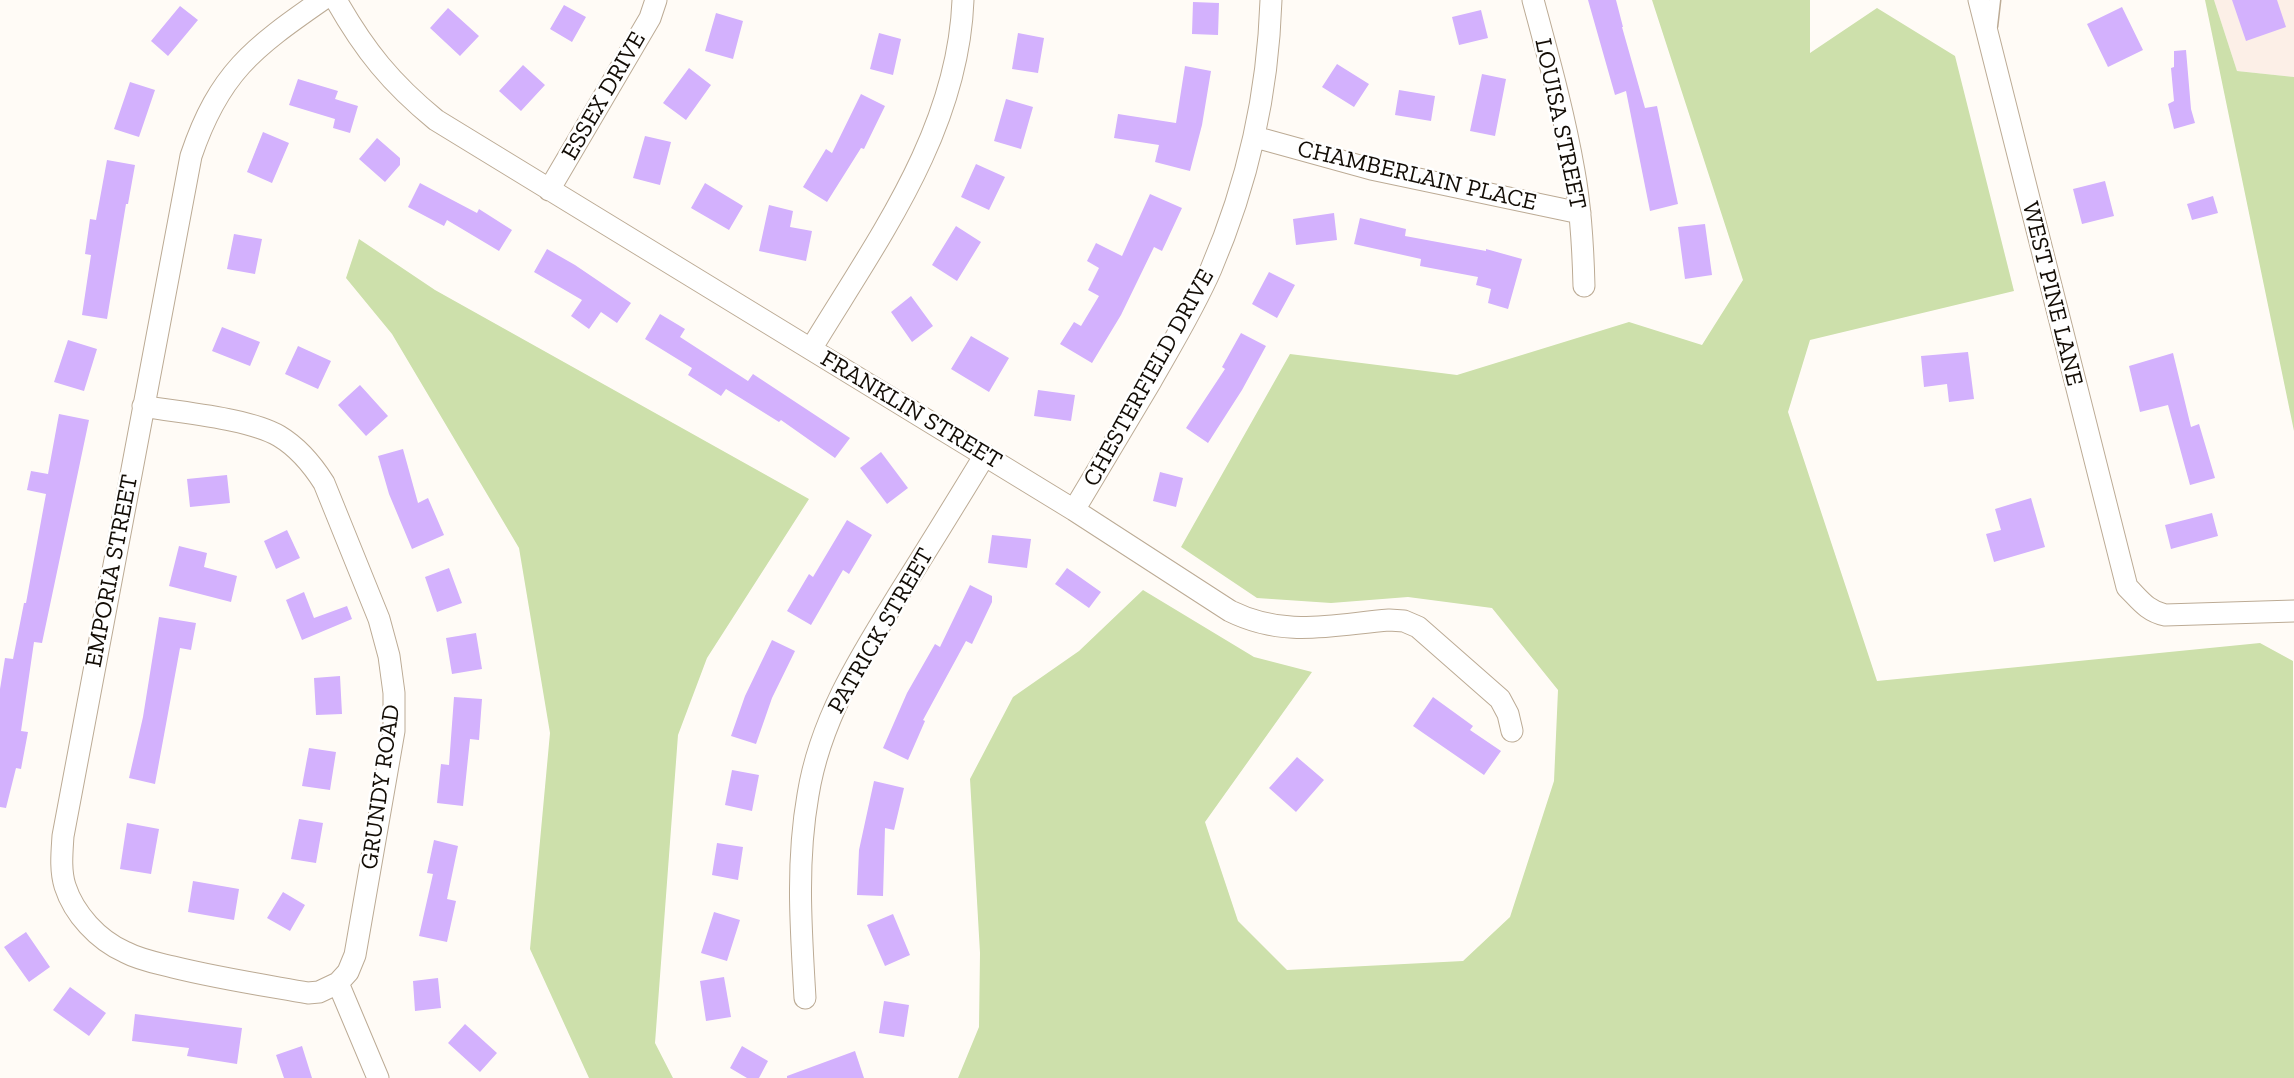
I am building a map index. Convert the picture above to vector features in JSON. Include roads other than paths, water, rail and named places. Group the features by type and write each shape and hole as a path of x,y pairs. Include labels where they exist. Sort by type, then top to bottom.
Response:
{"street":[{"name":"EMPORIA STREET","path":"322,0 273,34 239,65 216,97 202,125 191,156 63,836 62,863 65,885 74,906 88,925 105,940 124,952 190,971 308,993 319,992 338,983"},
{"name":"FRANKLIN STREET","path":"336,0 368,52 406,96 436,120 1074,510 1230,611 1271,626 1296,629 1389,620 1404,621 1418,627 1500,699 1508,714 1512,731"},
{"name":"ESSEX DRIVE","path":"549,190 650,18 656,0"},
{"path":"811,349 908,191 928,148 944,104 956,58 963,0"},
{"name":"CHESTERFIELD DRIVE","path":"1074,510 1184,324 1211,270 1233,213 1255,138 1263,94 1271,0"},
{"name":"LOUISA STREET","path":"1533,0 1575,171 1584,286"},
{"name":"WEST PINE LANE","path":"1979,0 2127,587 2143,606 2154,613 2165,615 2294,610"},
{"name":"CHAMBERLAIN PLACE","path":"1255,138 1371,170 1580,213"},
{"name":"GRUNDY ROAD","path":"143,406 249,424 279,436 298,450 314,467 324,483 379,619 389,656 394,693 394,731 355,955 348,972 338,983"},
{"name":"PATRICK STREET","path":"804,998 800,859 808,792 817,757 832,715 851,674 985,455"},
{"path":"338,983 378,1078"}],"lane":[{"path":"1990,42 1995,0"}]}
